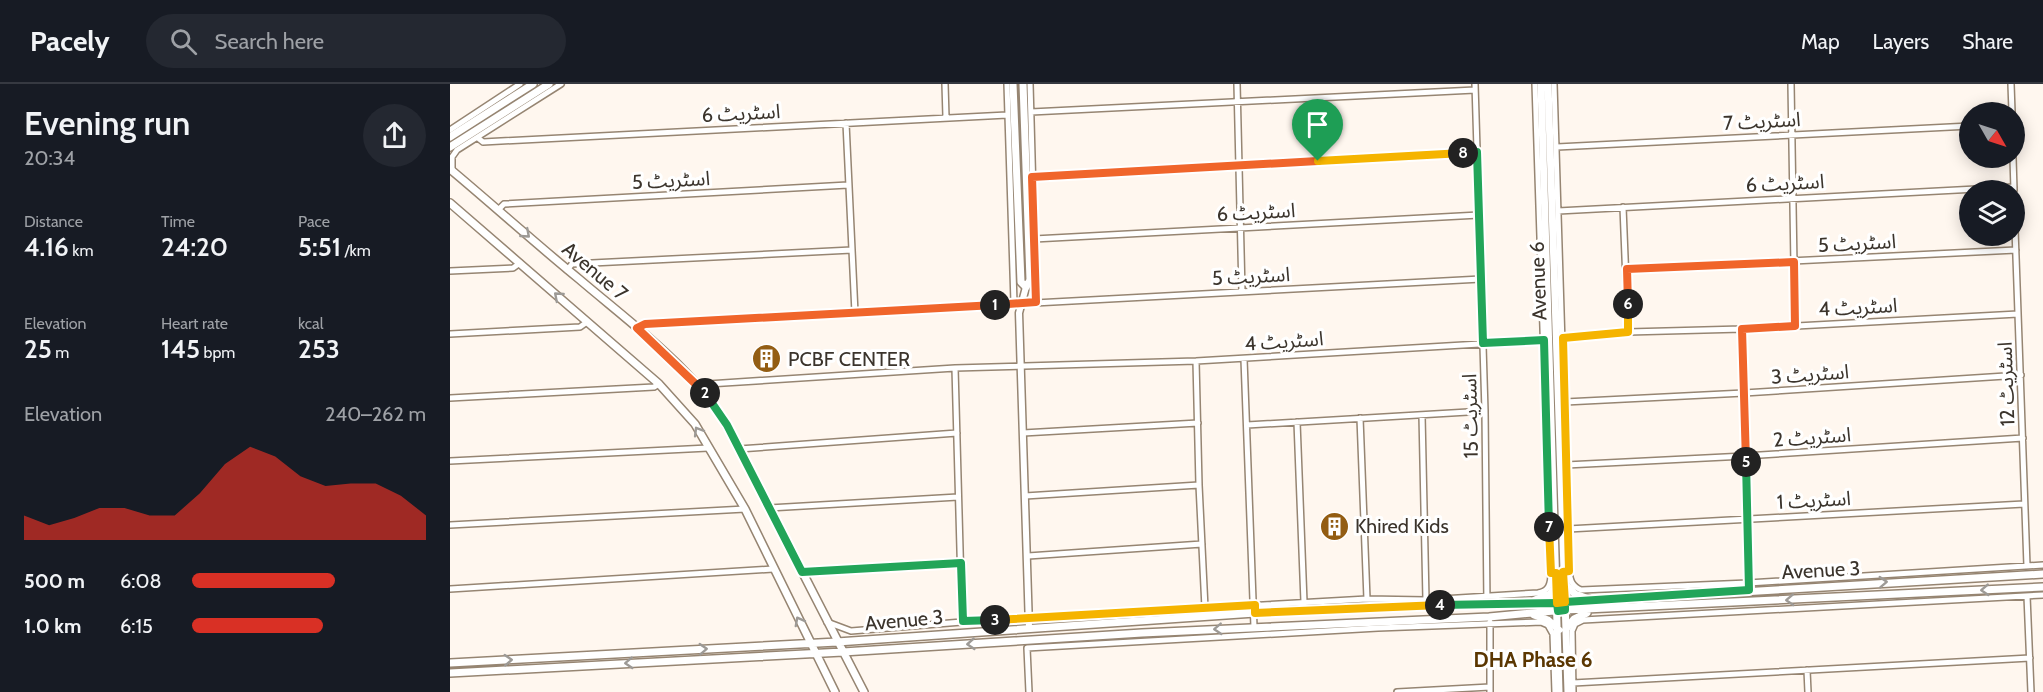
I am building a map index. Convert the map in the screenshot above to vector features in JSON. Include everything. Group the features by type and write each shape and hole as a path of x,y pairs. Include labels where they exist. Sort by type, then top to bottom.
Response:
{"main road":[{"path":"450,136 532,84"},
{"path":"450,147 461,144 549,84"},
{"path":"1014,84 1011,127 1021,282 1026,287 1030,280 1023,84"},
{"name":"Avenue 6","path":"1541,84 1553,339"},
{"name":"Avenue 6","path":"1548,84 1562,630 1559,692"},
{"name":"Avenue 7","path":"451,170 637,328 701,389 720,414 739,448 864,692"},
{"path":"450,203 659,384 686,412 745,509 836,692"},
{"name":"Avenue 3","path":"450,673 1254,627 1490,621 1595,600 1749,586 2043,574"},
{"path":"1530,602 1550,594 1561,583 1575,594 1595,600"},
{"name":"Avenue 3","path":"450,663 837,642 1255,609 1487,600 1530,602 1599,610 2043,586"},
{"path":"1530,614 1548,620 1562,630 1574,619 1599,610 1602,618"},
{"name":"Avenue 6","path":"1562,645 1568,692"}],"street":[{"path":"450,130 520,84"},
{"path":"451,170 452,157 461,144 478,138 561,84"},
{"path":"945,84 946,117"},
{"path":"1007,84 1008,115 1011,127 1014,303"},
{"path":"1030,84 1036,302"},
{"path":"1237,84 1242,292"},
{"path":"827,622 851,631 963,621 1205,608 1255,609 1304,602 1367,599 1487,600 1542,592 1549,588 1560,572 1569,529 1565,402 1553,339 1535,84"},
{"path":"1553,339 1558,211 1554,84"},
{"path":"1791,84 1795,326"},
{"path":"2011,84 2012,102"},
{"path":"1030,112 1237,103 1475,87"},
{"name":"اسٹریٹ 15","path":"1475,87 1485,411 1487,600"},
{"name":"اسٹریٹ 6","path":"478,138 483,142 1008,115"},
{"path":"846,123 855,313"},
{"name":"اسٹریٹ 7","path":"1557,147 1959,127"},
{"path":"1032,177 1477,152"},
{"name":"اسٹریٹ 5","path":"498,210 504,204 848,185"},
{"name":"اسٹریٹ 6","path":"1558,211 1959,191"},
{"path":"1623,207 1628,332"},
{"name":"اسٹریٹ 6","path":"1034,240 1479,215"},
{"name":"اسٹریٹ 12","path":"2016,246 2027,566"},
{"path":"567,270 572,264 852,250"},
{"name":"اسٹریٹ 5","path":"1627,269 2016,250"},
{"path":"450,271 513,268 520,263"},
{"name":"اسٹریٹ 5","path":"1022,303 1481,279"},
{"path":"1026,287 1019,313 1029,627"},
{"path":"637,328 645,324 1022,303"},
{"name":"اسٹریٹ 4","path":"1020,367 1244,359 1628,332 1742,329 2018,314"},
{"path":"450,334 580,327 587,322"},
{"path":"1742,329 1749,586"},
{"path":"1244,359 1254,627"},
{"path":"1196,361 1205,608"},
{"path":"701,389 708,384 955,368 1020,367"},
{"path":"955,368 963,621"},
{"name":"اسٹریٹ 3","path":"1565,402 2021,375"},
{"path":"450,398 654,387 659,384"},
{"path":"1247,425 1485,411"},
{"path":"1422,415 1426,600"},
{"path":"1360,418 1367,599"},
{"path":"1298,422 1304,602"},
{"path":"1023,433 1198,423"},
{"path":"739,448 957,433"},
{"name":"اسٹریٹ 2","path":"1566,465 2023,438"},
{"path":"450,461 708,448"},
{"path":"1025,496 1199,485"},
{"path":"770,508 958,496"},
{"name":"اسٹریٹ 1","path":"1569,529 2024,504"},
{"path":"450,525 745,509"},
{"path":"1028,555 1202,544"},
{"path":"802,572 961,563"},
{"path":"1560,572 1571,584 1581,590 1749,586 2043,566"},
{"path":"450,589 773,569"},
{"path":"1555,692 1562,645 1578,621 2043,595"},
{"path":"2027,596 2031,692"},
{"path":"1397,692 1490,690 1490,621"},
{"path":"1029,692 1027,648 1490,621 1545,623 1551,627 1562,645 1573,683 1573,692"},
{"path":"867,630 868,639"},
{"path":"1573,683 2030,658"},
{"path":"1808,670 1808,692"}],"place":[{"name":"PCBF CENTER","path":"767,359"},
{"name":"Khired Kids","path":"1334,526"}],"district":[{"name":"DHA Phase 6","path":"1533,659"}],"route":[{"path":"1318,161 1032,177 1036,302 645,324 637,328 712,401 727,425 802,572 961,563 963,621 1255,605 1255,613 1530,602 1557,603 1558,611 1565,610 1565,602 1749,590 1742,329 1795,326 1794,262 1627,269 1628,332 1563,338 1569,571 1563,572 1565,602 1557,603 1556,573 1551,573 1544,340 1483,343 1477,152 1318,161"}]}
